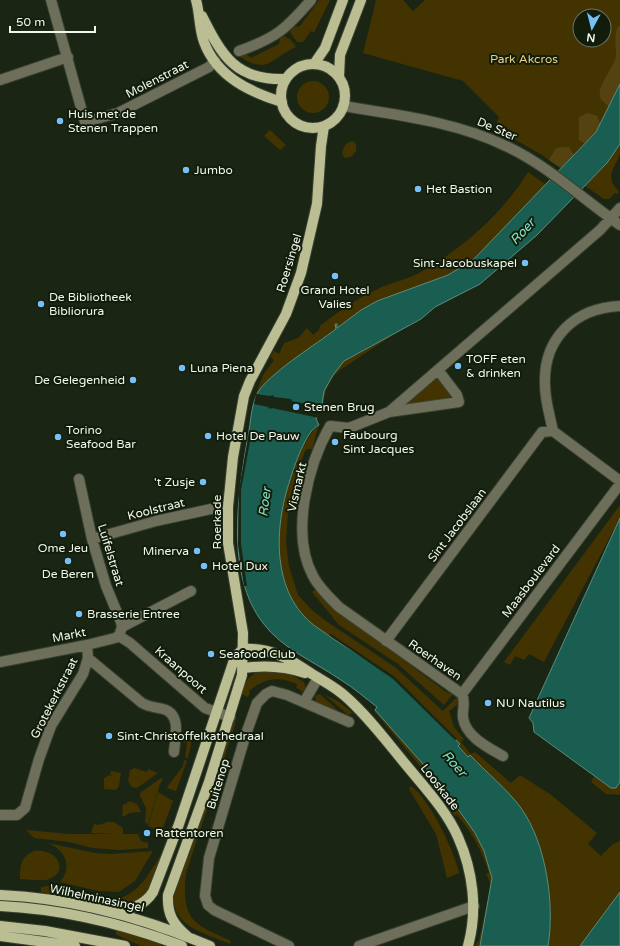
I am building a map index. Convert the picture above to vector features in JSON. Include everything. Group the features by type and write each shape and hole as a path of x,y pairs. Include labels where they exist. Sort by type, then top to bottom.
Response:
{"main road":[{"path":"314,64 325,48 344,0"},
{"path":"339,77 329,69 314,64 297,68 286,79 282,91 282,102 287,114 297,124 310,128 324,126 335,119 344,106 344,90 339,77 340,54 361,0"},
{"path":"197,4 217,45 236,66 258,78 286,79"},
{"path":"197,4 204,43 215,61 242,87 282,102"},
{"name":"Roersingel","path":"244,396 258,364 286,314 301,273 317,204 321,146 324,126"},
{"name":"Roerkade","path":"187,936 172,920 168,907 168,895 209,782 244,668 243,633 228,543 228,507 233,457 244,396"},
{"path":"110,912 140,905 149,898 153,892 179,824 217,713 234,657 243,649"},
{"name":"Looskade","path":"243,649 270,650 290,660 344,695 355,705 427,790 449,819 465,854 470,873 474,906 472,928 468,946"},
{"name":"Looskade","path":"244,668 262,666 285,667 318,678"},
{"name":"Wilhelminasingel","path":"0,895 61,902 110,912 187,936 210,946"},
{"name":"Wilhelminasingel","path":"0,906 87,918 139,931 182,946"},
{"path":"0,926 45,931 125,946"},
{"path":"0,936 75,946"}],"street":[{"path":"0,80 68,57 52,0"},
{"path":"239,51 265,42 289,26 310,0"},
{"name":"Molenstraat","path":"68,57 85,122 118,113 209,67 215,61"},
{"name":"De Ster","path":"344,106 395,114 469,131 509,147 542,168 620,224"},
{"path":"389,412 611,218 620,208"},
{"path":"620,306 601,307 582,315 558,335 551,346 545,373 545,386 553,431 620,481"},
{"path":"389,412 459,402 438,370"},
{"name":"Vismarkt","path":"386,641 339,607 313,577 306,560 302,532 304,503 318,453 330,426 349,428 389,412"},
{"name":"Sint Jacobslaan","path":"386,641 542,432 553,431"},
{"name":"Luifelstraat","path":"79,479 92,539 121,631"},
{"name":"Maasboulevard","path":"462,694 620,484"},
{"name":"Koolstraat","path":"92,539 156,521 220,507 228,507"},
{"name":"Markt","path":"0,662 115,638 121,631 191,590"},
{"name":"Kraanpoort","path":"121,631 205,708 230,717"},
{"name":"Roerhaven","path":"386,641 462,694 465,701 463,718 466,725 482,744 503,756"},
{"name":"Grotekerkstraat","path":"0,815 17,815 25,808 38,759 51,726 82,674 88,658 87,645"},
{"name":"Grotekerkstraat","path":"88,658 142,703 148,707 163,709 172,714 176,724 174,752"},
{"path":"318,678 304,702 349,722"},
{"name":"Buitenop","path":"288,946 214,910 206,901 206,882 209,858 257,703 266,694 272,691 304,702"},
{"path":"359,946 474,906"}],"green space":[{"path":"319,0 330,0 314,33 311,31 303,42 297,42 290,32 293,27 300,26"},
{"name":"Park Akcros","path":"376,0 403,0 413,11 425,0 620,0 620,154 612,171 611,178 613,184 619,192 617,194 615,193 609,199 604,199 585,186 569,203 482,281 435,307 340,370 328,387 321,411 303,446 315,428 319,425 312,449 305,451 295,479 288,513 286,541 289,567 298,595 311,609 326,621 395,667 443,711 457,697 458,704 449,711 454,727 464,739 461,742 471,754 475,752 511,783 520,775 550,794 597,833 588,844 601,856 613,844 620,841 620,892 580,946 548,946 550,910 546,874 536,840 521,808 542,946 475,946 479,940 491,886 486,873 489,873 480,849 472,835 457,815 455,816 435,784 374,711 377,707 357,690 275,635 256,394 263,375 274,360 270,357 274,351 279,354 284,343 298,338 307,328 313,335 319,330 320,326 357,300 382,287 419,273 435,264 465,242 494,216 518,187 528,172 545,184 560,168 542,155 503,133 504,128 496,125 499,117 463,81 363,53"},
{"path":"284,36 291,40 296,47 269,63 257,65 239,56 244,52 251,58 279,44 280,38"},
{"path":"310,81 316,81 325,85 329,97 325,109 316,113 310,113 301,109 297,100 297,94 301,85"},
{"path":"270,130 286,145 280,150 264,136"},
{"path":"353,141 356,144 356,151 351,157 345,158 342,154 344,147 348,142"},
{"path":"437,376 452,394 452,397 449,400 406,406 405,404"},
{"path":"620,505 620,518 544,662 529,654 524,660 515,656 510,665 504,662"},
{"path":"316,589 372,636 446,692 453,694 444,705 398,664 339,625 312,592"},
{"path":"264,669 288,673 304,682 306,689 300,693 301,690 296,688 297,684 278,679 261,683 249,691 250,693 248,697 241,694 249,678 255,673"},
{"path":"320,694 344,716 316,702 315,696"},
{"path":"325,695 338,701 353,713 348,715"},
{"path":"234,721 236,722 186,873 185,889 188,911 192,918 207,930 231,941 230,944 199,931 182,920 177,912 174,902 174,889"},
{"path":"181,734 193,736 188,758 185,758 187,743 180,741"},
{"path":"184,760 187,761 176,791 167,788 183,766"},
{"path":"135,768 147,772 148,769 158,773 137,788 132,787 128,781 130,770"},
{"path":"111,771 121,773 119,786 116,790 104,789 104,778 109,775 113,776 110,774"},
{"path":"594,776 611,788 616,788 620,782 620,795 606,794 591,782"},
{"path":"161,778 163,779 160,784 148,824 145,823 146,808 140,793"},
{"path":"411,786 418,792 433,813 447,839 459,873 447,878 436,834 409,789"},
{"path":"158,792 173,801 161,833 157,835 155,829 148,826"},
{"path":"130,801 137,804 141,812 130,813 122,817 123,805"},
{"path":"107,822 114,822 123,828 123,834 138,834 141,841 148,843 148,848 119,850 93,848 69,842 34,838 26,830 70,834 115,834 91,833 94,824 99,825"},
{"path":"48,843 95,853 111,854 153,851 135,881 119,892 98,891 60,882 66,870 65,859 59,850"},
{"path":"164,850 151,888 140,900 128,904 107,904 41,892 41,887 52,885 65,891 103,899 112,899 130,894 149,874"},
{"path":"34,851 50,853 55,857 59,867 55,876 43,880 20,879 22,862 26,856"},
{"path":"117,929 162,942 161,946 141,946 115,934"}],"shaded area":[{"path":"620,25 620,84 610,106 603,101 600,95 600,89 615,60 616,31"},
{"path":"588,113 597,116 601,125 585,144 579,140 579,117"},
{"path":"569,147 574,155 561,168 549,160 556,148"}],"water":[{"name":"Roer","path":"620,84 620,144 607,163 537,235 480,284 435,307 421,319 344,361 333,375 324,391 322,405 316,419 319,425 314,428 305,441 294,467 281,518 279,538 280,558 284,578 290,596 301,612 315,626 383,671 402,686 460,744 458,746 468,757 470,755 510,794 530,822 537,838 542,856 549,893 550,929 548,946 480,946 492,878 484,851 475,833 438,781 375,710 377,707 346,683 289,648 263,623 251,603 243,581 239,558 238,508 252,412 257,394 267,381 286,365 336,329 335,324 337,324 337,328 361,310 377,301 448,275 473,260 596,132"},
{"path":"620,518 620,782 616,788 611,788 534,732 533,723 529,718"},
{"path":"620,892 620,946 580,946"}],"pier":[{"name":"Stenen Brug","path":"256,394 273,395 274,397 291,399 292,401 307,404 309,402 310,404 323,406 322,411 319,418 272,408 270,409 268,407 254,404"},
{"path":"249,432 251,436 241,490 241,544 247,586 244,586 238,544 239,490"},
{"path":"331,634 395,677 457,739 455,740 393,679 329,635"}],"place":[{"name":"Huis met de Stenen Trappen","path":"60,121"},
{"name":"Jumbo","path":"186,170"},
{"name":"Het Bastion","path":"418,189"},
{"name":"Sint-Jacobuskapel","path":"525,263"},
{"name":"Grand Hotel Valies","path":"335,276"},
{"name":"De Bibliotheek Bibliorura","path":"41,304"},
{"name":"TOFF eten & drinken","path":"458,366"},
{"name":"Luna Piena","path":"182,368"},
{"name":"De Gelegenheid","path":"133,380"},
{"name":"Stenen Brug","path":"296,407"},
{"name":"Hotel De Pauw","path":"208,436"},
{"name":"Torino Seafood Bar","path":"58,437"},
{"name":"Faubourg Sint Jacques","path":"335,442"},
{"name":"'t Zusje","path":"203,482"},
{"name":"Ome Jeu","path":"63,534"},
{"name":"Minerva","path":"197,551"},
{"name":"De Beren","path":"68,561"},
{"name":"Hotel Dux","path":"204,566"},
{"name":"Brasserie Entree","path":"79,614"},
{"name":"Seafood Club","path":"211,654"},
{"name":"NU Nautilus","path":"488,703"},
{"name":"Sint-Christoffelkathedraal","path":"109,736"},
{"name":"Rattentoren","path":"147,833"}]}
